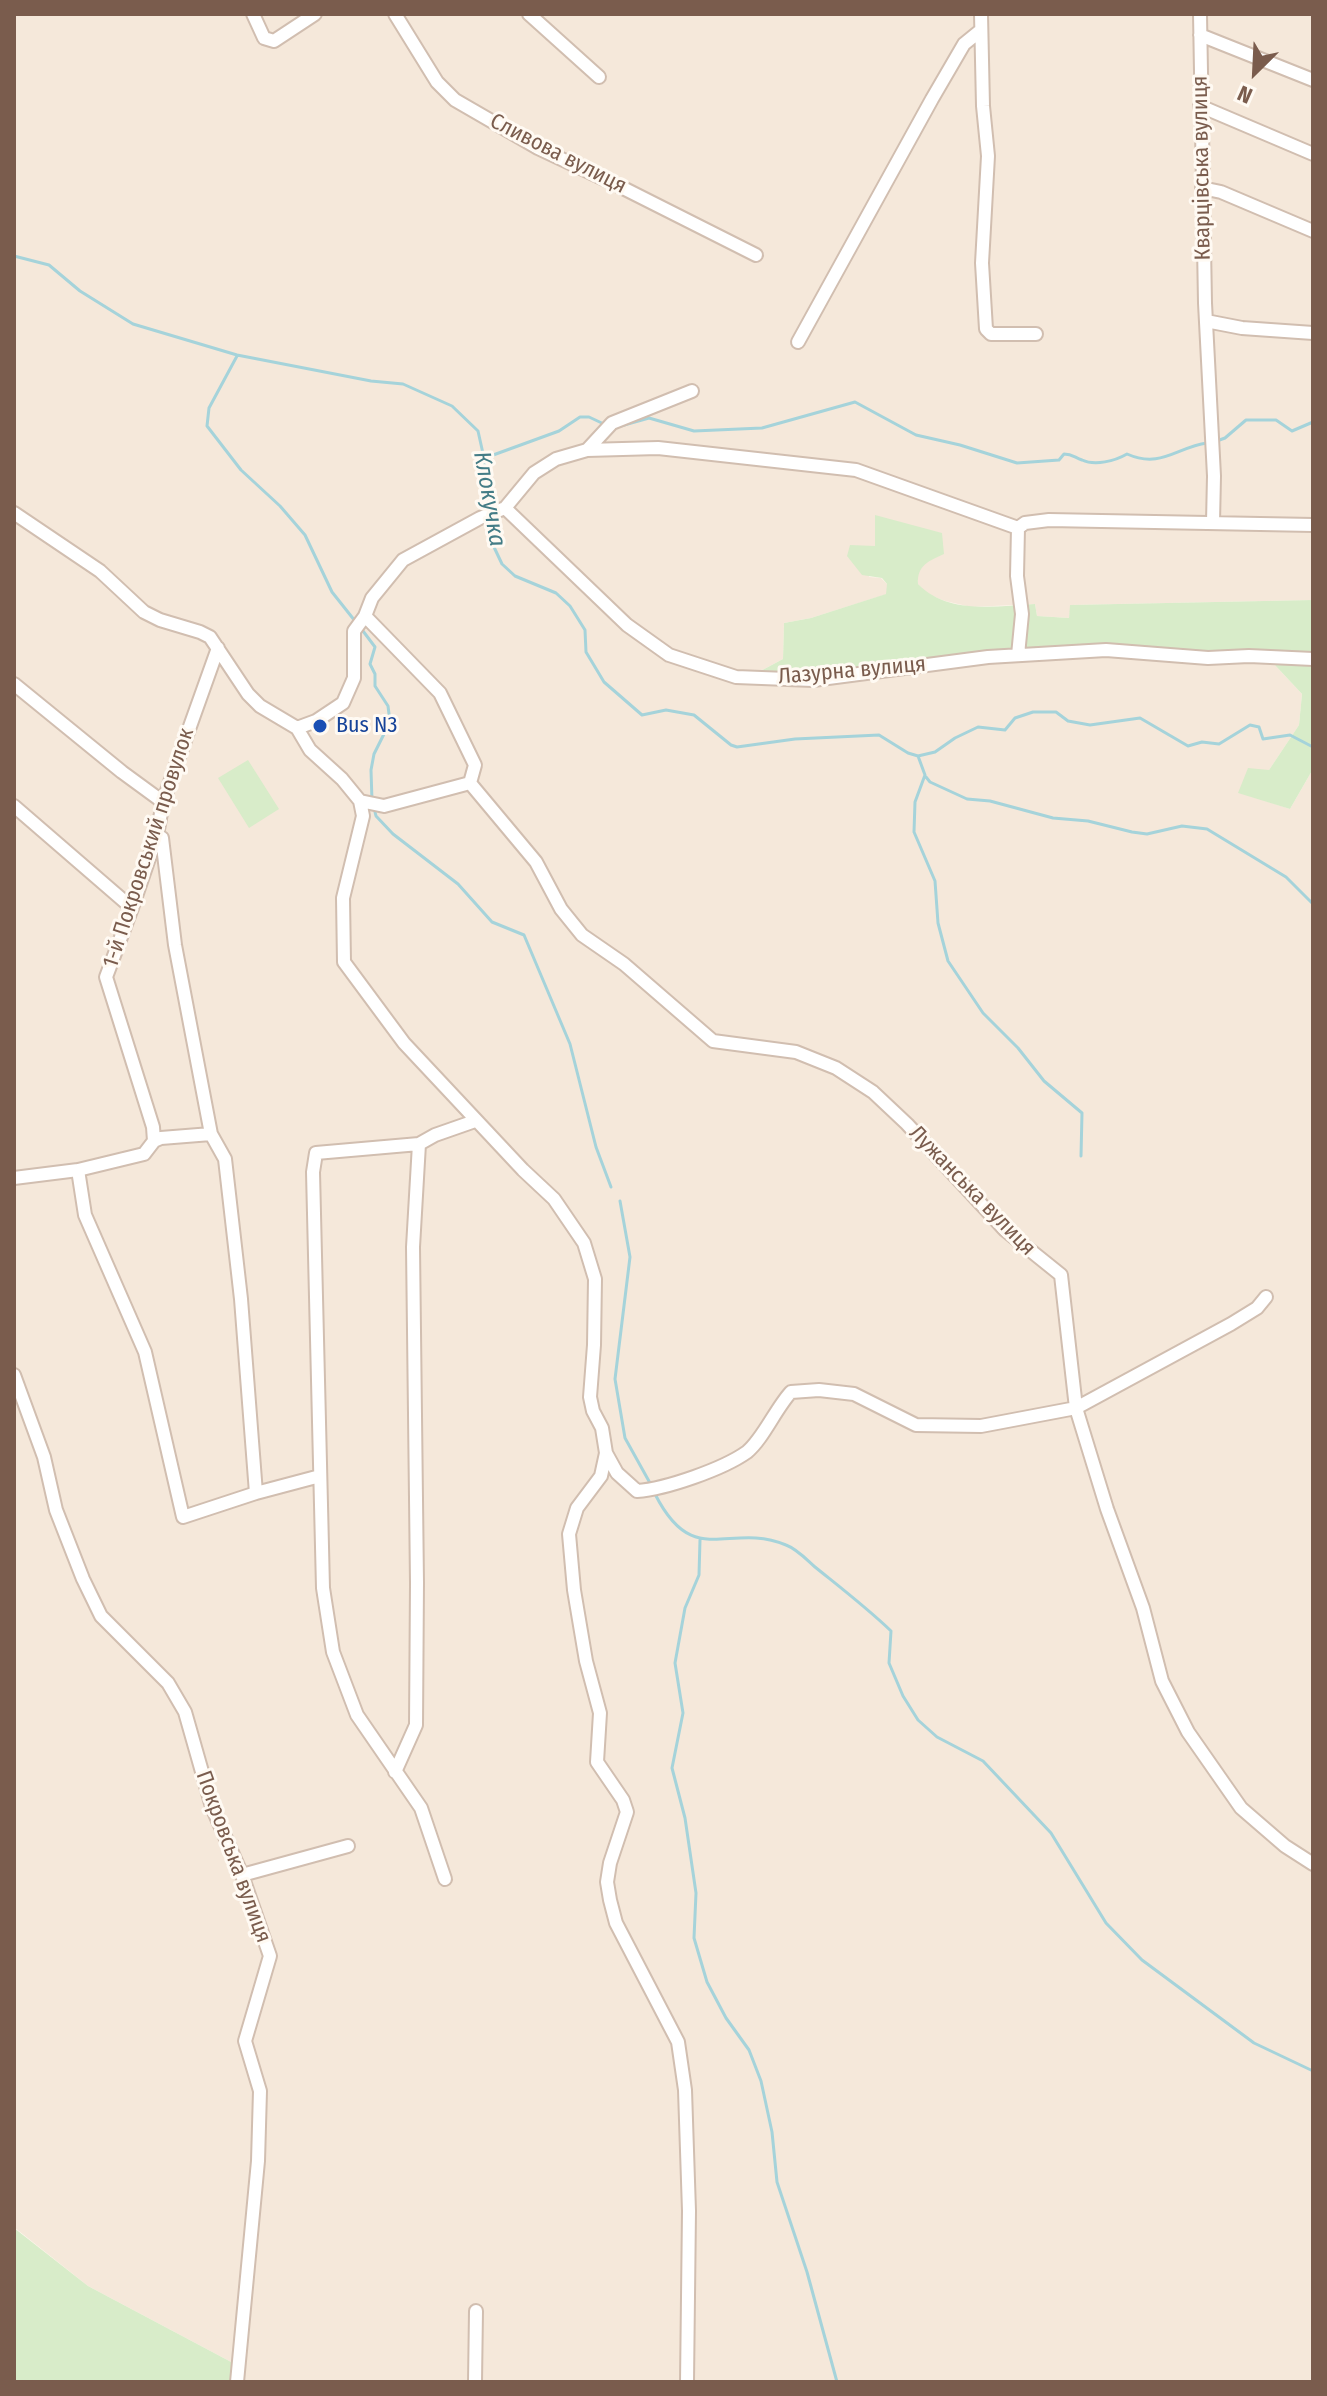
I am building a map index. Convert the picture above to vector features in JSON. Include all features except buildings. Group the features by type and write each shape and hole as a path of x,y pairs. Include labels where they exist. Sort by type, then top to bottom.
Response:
{"street":[{"path":"253,14 264,38 274,41 315,14"},
{"name":"Сливова вулиця","path":"395,14 437,82 455,100 538,148 756,255"},
{"path":"529,14 599,77"},
{"path":"981,14 988,156 982,263 986,329 991,334 1036,334"},
{"name":"Кварцівська вулиця","path":"1200,14 1202,188 1213,522"},
{"path":"798,342 964,44 980,31"},
{"path":"1200,35 1313,80"},
{"path":"1200,106 1313,154"},
{"path":"1202,188 1221,192 1313,231"},
{"path":"1206,321 1251,329 1313,333"},
{"path":"587,450 608,426 692,391"},
{"path":"297,728 316,721 343,703 354,678 359,622 372,598 403,560 499,510 534,473 556,459 587,450 658,448 856,470 1018,528"},
{"name":"Лазурна вулиця","path":"499,510 627,625 669,655 722,673 767,680 813,680 1018,655 1122,650 1208,658 1313,659"},
{"path":"14,513 100,571 144,612 210,637 248,694 260,706 297,728 310,750 365,803 384,806 470,783 475,765 440,693 359,622"},
{"path":"1018,528 1025,523 1049,520 1313,525"},
{"path":"1018,528 1017,576 1022,608 1018,655"},
{"name":"1-й Покровський провулок","path":"154,1141 153,1127 106,977 157,835 163,802 218,648"},
{"path":"14,684 163,802"},
{"name":"Лужанська вулиця","path":"470,783 536,862 561,909 582,935 624,964 713,1041 779,1048 806,1055 836,1068 873,1092 907,1124 1005,1230 1061,1275 1076,1408 1107,1509 1143,1608 1162,1681 1183,1724 1241,1808 1285,1846 1313,1864"},
{"path":"365,803 343,898 344,962 404,1043 475,1121 554,1199 584,1243 595,1279 590,1397 602,1428 606,1453 617,1473 637,1491 653,1490 694,1477 749,1451 791,1392 819,1390 854,1394 895,1416 925,1426 981,1426 1076,1408 1231,1324 1257,1308 1266,1297"},
{"path":"14,806 132,908"},
{"path":"157,835 162,838 175,945 211,1134 225,1159 241,1299 256,1493"},
{"path":"445,1879 421,1808 357,1715 333,1652 323,1588 313,1172 316,1153 419,1144 475,1121"},
{"path":"14,1178 78,1170 144,1154 154,1141 161,1138 211,1134"},
{"path":"395,1772 416,1725 413,1247 419,1144"},
{"path":"78,1170 85,1215 145,1352 183,1517 320,1476"},
{"name":"Покровська вулиця","path":"14,1375 44,1457 56,1510 101,1616 168,1683 185,1712 212,1807 242,1875 270,1956 245,2041 260,2091 258,2161 237,2382"},
{"path":"606,1453 601,1476 577,1508 569,1534 574,1590 586,1661 600,1713 597,1762 623,1800 627,1812 610,1863 607,1882 610,1900 616,1923 678,2042 685,2090 689,2211 687,2382"},
{"path":"242,1875 348,1846"},
{"path":"475,2382 476,2311"}],"shaded area":[{"path":"14,14 1313,14 1313,600 1071,605 1069,618 1037,616 1035,604 971,607 927,594 918,584 917,574 924,563 875,516 875,546 869,577 881,578 887,584 887,594 811,618 784,623 783,659 755,674 905,672 1073,653 1165,656 1273,663 1302,694 1299,725 1269,770 1239,792 1290,809 1313,769 1313,2382 231,2382 233,2363 88,2286 14,2227"}],"green space":[{"path":"875,515 942,533 944,554 922,568 918,584 930,594 958,604 989,607 1035,604 1037,616 1069,618 1070,605 1313,600 1313,769 1290,809 1238,793 1248,768 1269,770 1299,725 1302,694 1273,663 1073,653 988,658 826,683 754,685 755,674 783,659 784,623 811,618 886,594 887,584 882,578 862,575 847,556 850,545 875,546"},
{"path":"248,760 279,809 249,828 218,778"},
{"path":"14,2228 88,2286 233,2363 231,2382 14,2382"}],"waterway":[{"name":"Клокучка","path":"14,256 49,265 80,291 133,324 237,355 371,381 403,384 452,406 478,431 489,509"},
{"path":"237,356 209,408 207,426 241,470 280,506 305,535 332,592 355,621"},
{"path":"617,427 649,418 694,431 762,428 855,402 916,435 1017,463 1059,460 1064,454 1093,463 1111,461 1127,454 1150,459 1207,443"},
{"path":"485,458 559,431 580,417 589,417 606,425"},
{"path":"1214,442 1225,438 1246,420 1276,420 1292,431 1313,422"},
{"name":"Клокучка","path":"490,517 493,545 502,564 515,576 556,593 570,606 585,630 586,652 604,682 642,715 666,710 694,715 737,747 795,739 879,735 918,756 935,752 978,727 1005,730 1015,718 1033,712 1056,712 1068,721 1090,725 1140,718 1188,746 1202,742 1219,744 1250,725 1259,727 1263,739 1290,735 1311,746"},
{"path":"360,627 375,647 370,664 375,674 375,686 388,706 390,722 374,754 372,801"},
{"path":"918,756 925,775 915,802 914,832 935,881 938,923 948,961 983,1013 1018,1048 1044,1081 1082,1113 1081,1156"},
{"path":"926,777 930,782 967,799 990,801 1053,818 1088,821 1147,834 1182,826 1207,829 1286,877 1313,904"},
{"path":"374,808 376,816 393,834 458,884 492,922 524,935 570,1044 596,1147 611,1187"},
{"path":"1313,925 1313,936"},
{"path":"620,1201 630,1257 615,1379 625,1438 650,1483"},
{"path":"655,1494 669,1517 684,1531 698,1538 765,1539 790,1547 873,1614 891,1631 889,1663 903,1696 918,1720 937,1737 983,1761 1051,1833 1106,1923 1142,1960 1254,2043 1313,2071"},
{"path":"700,1540 699,1575 685,1608 675,1663 683,1713 672,1768 685,1818 696,1893 694,1938 707,1982 726,2018 749,2050 761,2081 772,2132 777,2182 807,2272 837,2382"}],"place":[{"name":"Bus N3","path":"320,726"}]}
